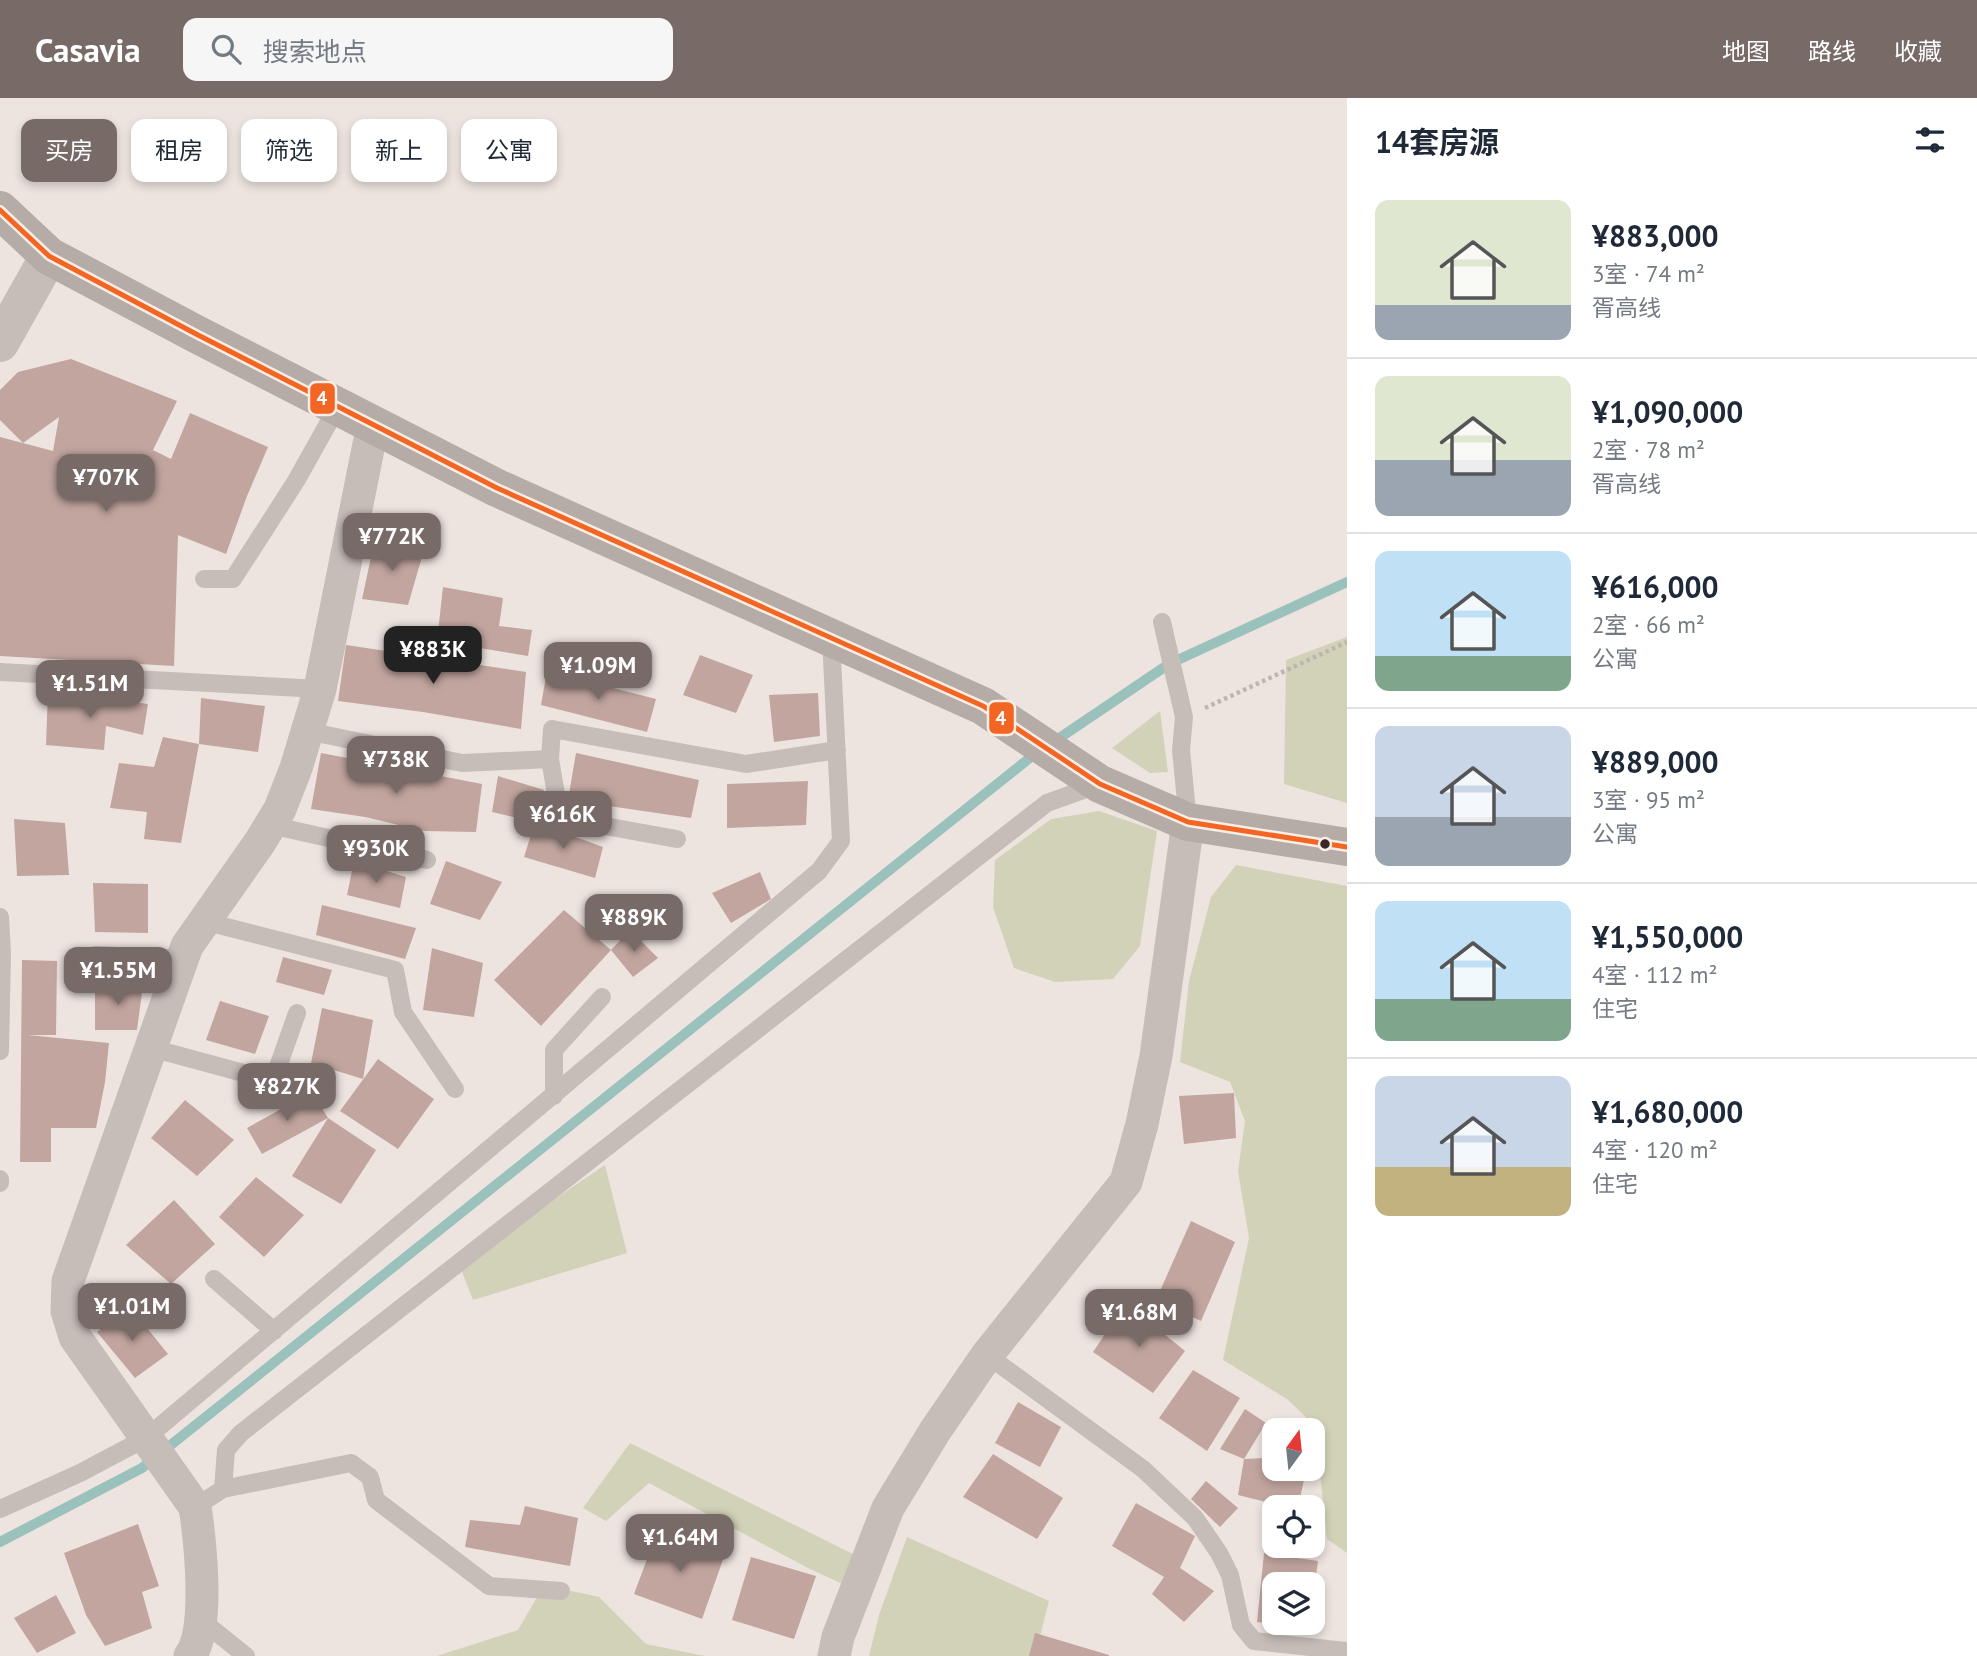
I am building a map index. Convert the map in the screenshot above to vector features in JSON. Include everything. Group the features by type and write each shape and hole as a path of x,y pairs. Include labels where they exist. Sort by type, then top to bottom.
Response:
{"main road":[{"path":"0,210 49,256 497,488 983,706 1100,784 1188,822 1347,847"}],"street":[{"path":"0,343 49,256"},
{"path":"190,1656 195,1649 201,1620 200,1541 195,1507 75,1337 67,1311 68,1281 187,946 280,809 296,768 320,689 373,424"},
{"path":"834,1656 838,1637 888,1508 935,1431 987,1355 1126,1182 1142,1124 1156,1056 1188,822"}],"lane":[{"path":"204,579 233,579 296,481 338,406"},
{"path":"1162,622 1184,717 1181,750 1188,822"},
{"path":"0,1509 146,1438 819,872 841,841 831,638"},
{"path":"0,673 320,689"},
{"path":"677,839 560,818 550,759 552,729 746,764 836,750"},
{"path":"307,730 462,763 550,759"},
{"path":"223,1489 226,1450 240,1433 1047,803 1100,784"},
{"path":"270,825 426,860"},
{"path":"0,918 0,1051"},
{"path":"203,922 395,970 403,1012 455,1089"},
{"path":"96,955 182,959"},
{"path":"554,1096 554,1050 602,997"},
{"path":"151,1048 273,1081 297,1013"},
{"path":"214,1279 274,1331"},
{"path":"987,1355 1143,1469 1195,1518 1230,1575 1241,1625 1254,1641 1347,1651"},
{"path":"195,1507 223,1489 351,1463 370,1478 376,1500 489,1586 561,1591"},
{"path":"201,1620 246,1656"}],"path":[{"path":"1184,717 1347,642"}],"green space":[{"path":"1347,637 1347,803 1284,784 1286,660"},
{"path":"1160,711 1168,772 1150,773 1112,748"},
{"path":"1099,811 1157,831 1140,946 1113,979 1055,982 1014,968 993,907 995,860 1051,819"},
{"path":"1236,865 1347,886 1347,1553 1327,1539 1325,1495 1322,1495 1321,1481 1325,1481 1325,1418 1307,1418 1287,1399 1223,1360 1249,1238 1238,1171 1245,1121 1230,1082 1180,1062 1189,981 1211,897"},
{"path":"605,1165 627,1253 473,1300 459,1264"},
{"path":"630,1443 859,1557 849,1587 649,1483 606,1521 583,1508"},
{"path":"907,1537 1049,1601 1035,1656 869,1656 879,1615"},
{"path":"544,1585 599,1597 646,1644 705,1656 437,1656 518,1630"}],"building":[{"path":"71,359 177,401 153,450 171,459 190,413 268,447 226,554 178,535 174,666 0,656 0,437 53,451 59,417 23,443 0,420 0,390 18,372"},
{"path":"375,539 424,550 408,605 362,599"},
{"path":"443,587 503,598 499,626 532,630 528,656 437,641"},
{"path":"346,645 526,672 521,729 338,701"},
{"path":"700,655 753,675 736,713 683,695"},
{"path":"547,671 656,699 647,732 541,705"},
{"path":"48,691 148,704 143,735 106,726 104,750 46,745"},
{"path":"818,693 820,736 774,742 769,695"},
{"path":"201,698 265,706 258,752 199,744"},
{"path":"163,737 199,744 181,843 144,839 147,812 110,808 119,763 154,767"},
{"path":"321,753 482,784 476,832 424,831 365,817 311,809"},
{"path":"576,753 699,780 691,818 568,800"},
{"path":"498,776 544,790 535,822 492,812"},
{"path":"808,781 806,825 727,828 727,784"},
{"path":"14,819 65,823 69,875 17,876"},
{"path":"535,822 603,847 595,878 524,857"},
{"path":"354,861 406,877 400,908 347,895"},
{"path":"446,861 502,882 480,920 430,904"},
{"path":"760,872 771,899 731,923 712,893"},
{"path":"93,883 148,884 148,933 95,932"},
{"path":"322,905 416,928 405,959 316,935"},
{"path":"564,910 611,950 541,1026 494,980"},
{"path":"630,930 658,958 633,977 611,950"},
{"path":"432,948 483,963 474,1017 423,1010"},
{"path":"283,957 332,970 324,995 276,982"},
{"path":"22,960 57,961 56,1035 28,1035 109,1043 96,1128 51,1128 51,1162 20,1162"},
{"path":"95,985 143,985 137,1030 95,1030"},
{"path":"220,1001 269,1016 255,1054 206,1040"},
{"path":"322,1008 373,1020 363,1079 311,1063"},
{"path":"378,1059 434,1099 398,1149 340,1111"},
{"path":"312,1092 328,1118 262,1154 247,1128"},
{"path":"1234,1093 1236,1138 1184,1144 1179,1096"},
{"path":"185,1100 234,1140 197,1176 151,1138"},
{"path":"328,1118 376,1150 341,1204 292,1176"},
{"path":"256,1177 304,1215 264,1257 219,1217"},
{"path":"174,1200 215,1244 171,1284 126,1245"},
{"path":"1191,1221 1235,1242 1201,1321 1156,1300"},
{"path":"1126,1303 1185,1351 1153,1393 1093,1352"},
{"path":"130,1307 168,1354 135,1378 97,1332"},
{"path":"1193,1370 1240,1398 1207,1451 1159,1418"},
{"path":"1018,1402 1061,1427 1040,1467 995,1443"},
{"path":"1245,1409 1262,1420 1262,1430 1244,1459 1220,1449"},
{"path":"993,1454 1063,1498 1037,1539 963,1497"},
{"path":"1262,1458 1262,1481 1304,1481 1301,1495 1262,1495 1262,1501 1238,1495 1244,1459"},
{"path":"1206,1481 1238,1508 1220,1527 1191,1499"},
{"path":"1136,1503 1195,1536 1180,1568 1214,1591 1184,1622 1152,1594 1164,1577 1112,1546"},
{"path":"525,1506 578,1518 570,1566 465,1547 470,1520 520,1525"},
{"path":"138,1524 159,1586 142,1592 152,1628 105,1646 86,1615 64,1553"},
{"path":"658,1530 726,1551 702,1619 634,1594"},
{"path":"751,1557 816,1576 794,1639 732,1620"},
{"path":"1263,1558 1318,1561 1316,1572 1262,1572"},
{"path":"1262,1573 1262,1623 1257,1622"},
{"path":"56,1595 76,1633 37,1653 14,1618"},
{"path":"1035,1633 1109,1655 1109,1656 1029,1656"}],"waterway":[{"path":"1052,743 1169,664 1347,582"},
{"path":"0,1542 142,1468 1036,753"}],"transit line":[{"name":"4","path":"0,210 49,256 198,335 497,488 983,706 1100,784 1188,822 1347,847"}]}
